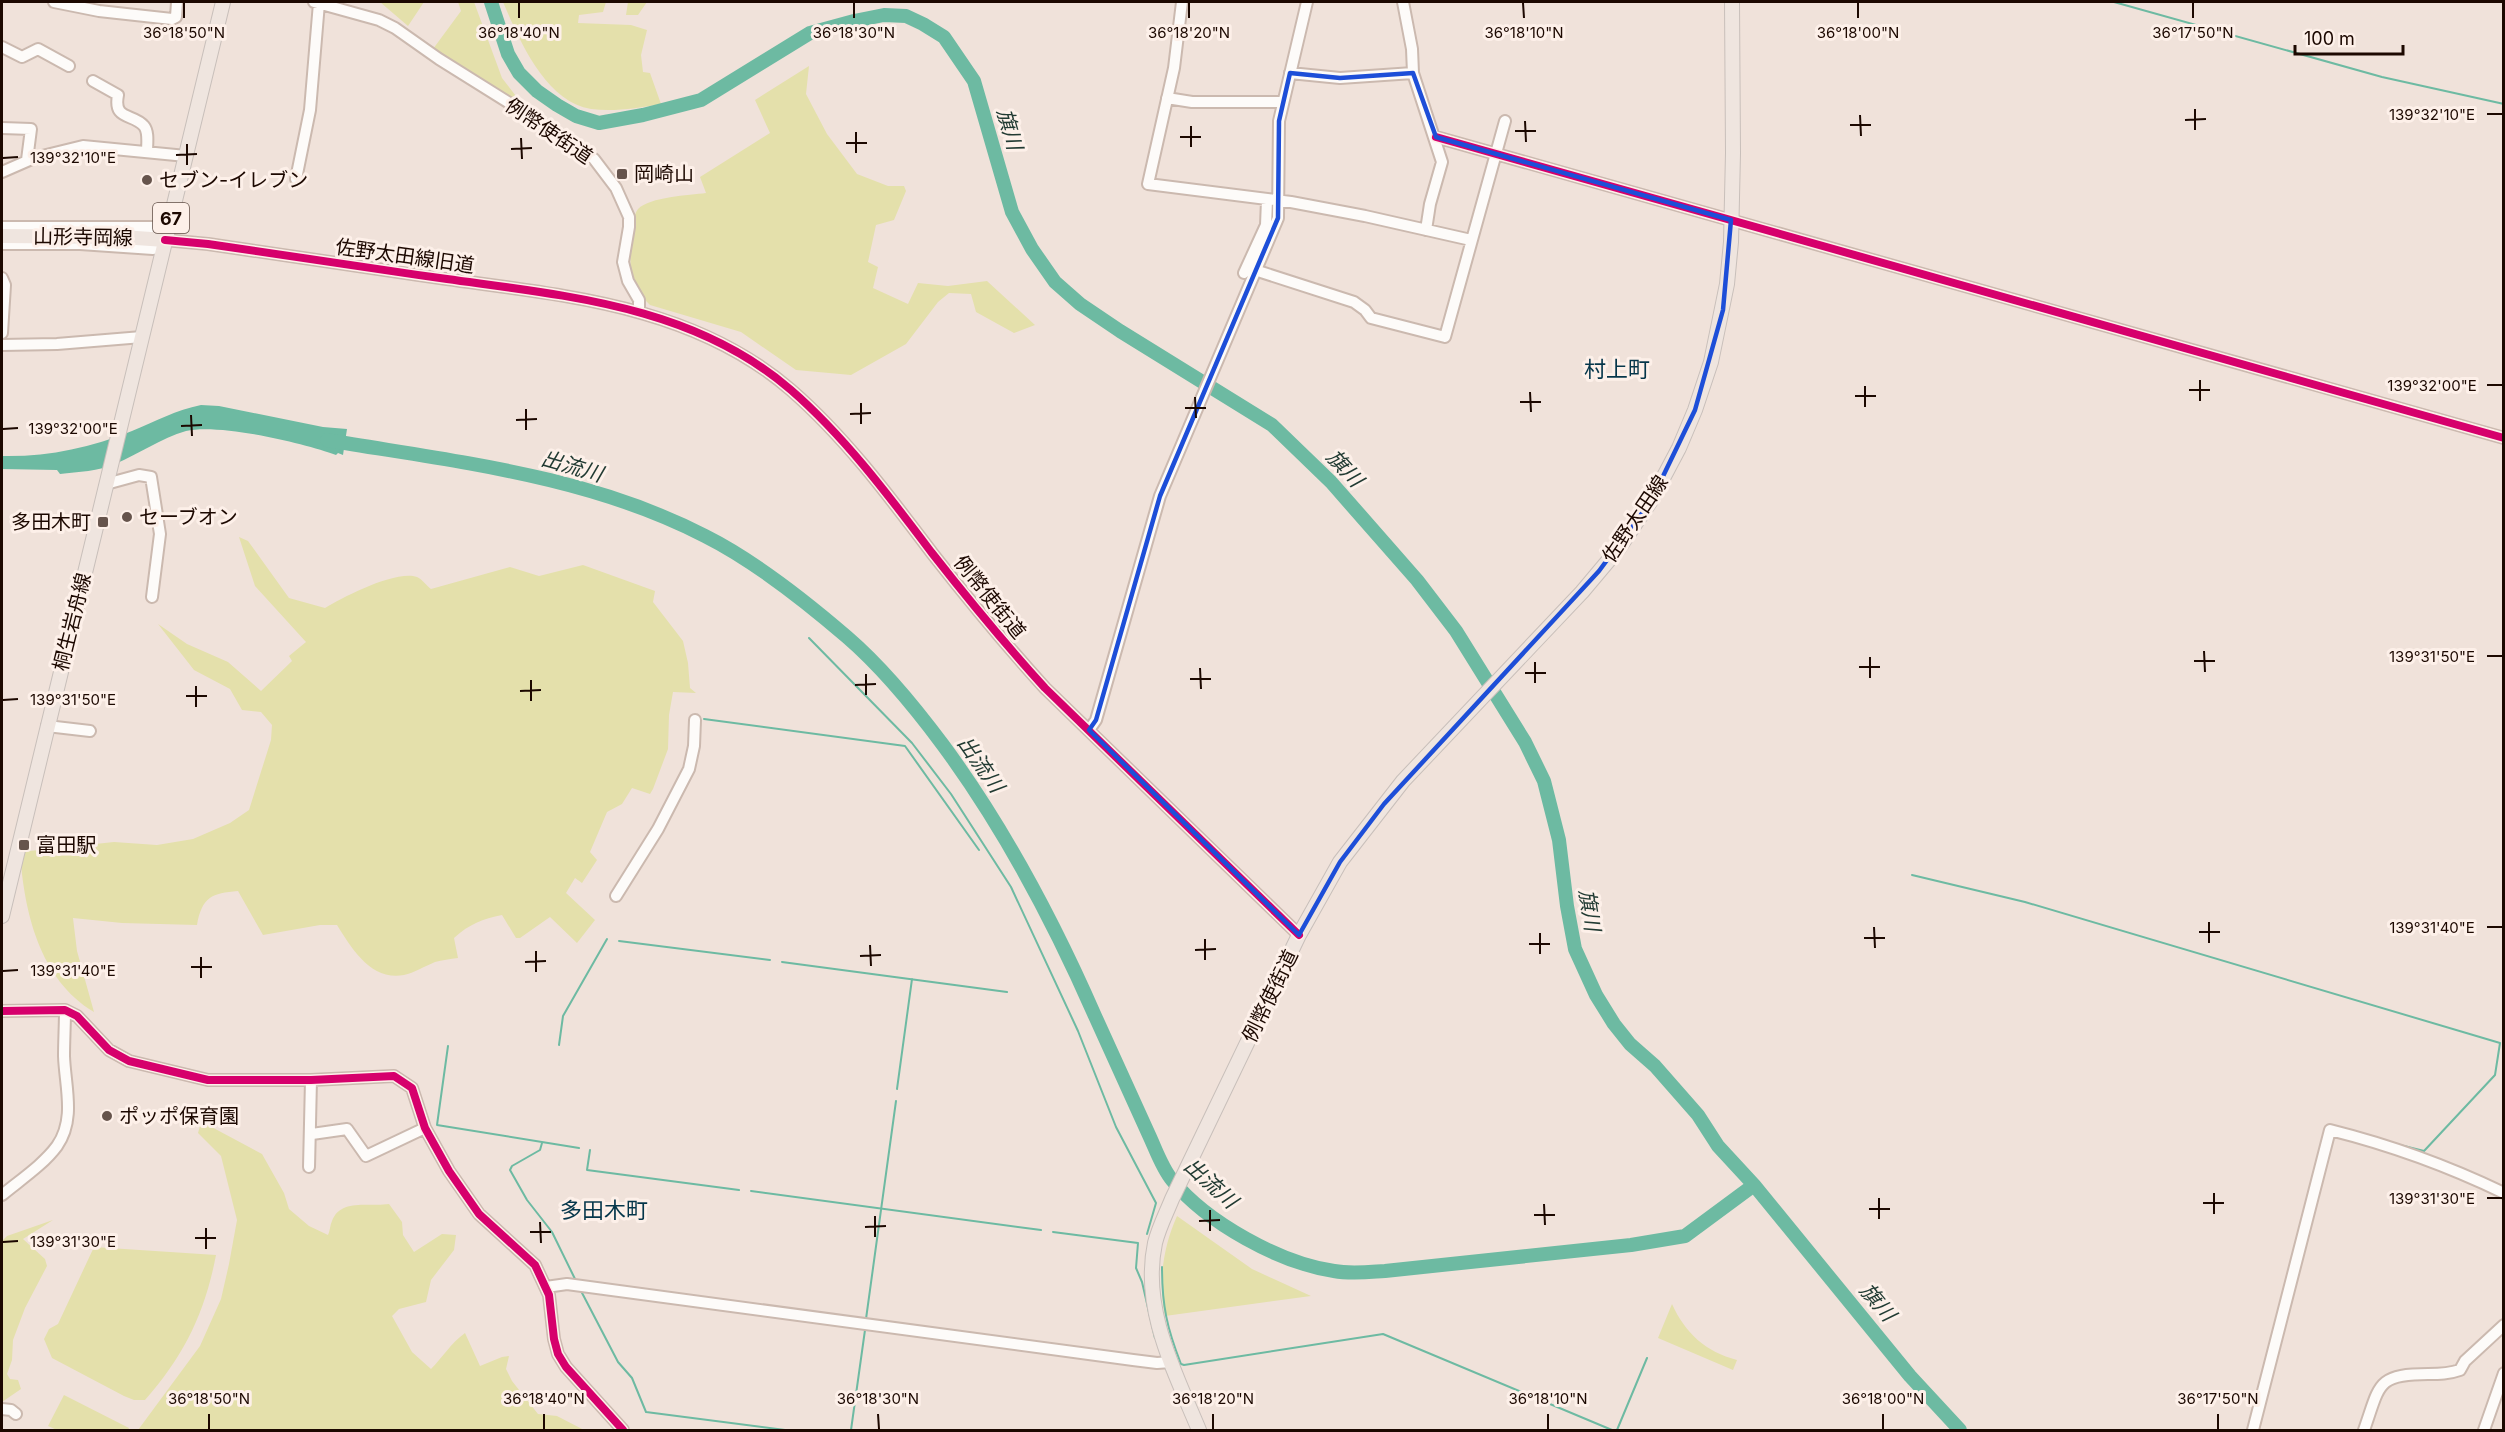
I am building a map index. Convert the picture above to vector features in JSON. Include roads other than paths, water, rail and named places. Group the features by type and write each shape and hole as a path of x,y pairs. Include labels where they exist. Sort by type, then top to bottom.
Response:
{"main road":[{"name":"67","path":"142,337 223,2"},
{"name":"佐野太田線","path":"1299,935 1352,844 1384,804 1582,592 1619,548 1652,499 1679,448 1704,385 1718,336 1727,284 1731,220 1732,2"},
{"name":"山形寺岡線","path":"2,236 122,237 165,240"},
{"name":"桐生岩舟線","path":"2,916 5,883 47,726 142,337"},
{"name":"例幣使街道","path":"1199,1431 1158,1324 1152,1275 1155,1245 1172,1199 1299,935"}],"street":[{"path":"54,2 99,11 172,19 176,17 177,2"},
{"path":"296,179 310,110 317,2"},
{"name":"例幣使街道","path":"317,2 378,20 395,28 439,59 570,141 594,159 616,188 629,217 623,262 628,280 639,300 639,310 682,325 746,357 789,388 813,409 896,505 1013,653 1299,935"},
{"path":"1182,2 1178,41 1148,184 1279,201 1365,216 1472,240"},
{"path":"1089,730 1096,720 1149,528 1182,444 1278,218 1278,143 1282,102 1307,2"},
{"path":"1403,2 1412,49 1413,74 1436,137 1442,162 1430,204 1426,230"},
{"path":"2,47 22,57 38,49 69,66"},
{"path":"1290,73 1340,78 1413,74"},
{"path":"93,81 118,95 116,103 122,114 144,126 147,152"},
{"path":"1167,98 1192,102 1282,102"},
{"path":"1268,200 1266,225 1251,270 1354,302 1365,309 1371,318 1445,337 1505,121"},
{"path":"2,128 31,129 27,160"},
{"path":"1436,137 2504,438"},
{"path":"2,172 27,160 59,150 83,146 186,156"},
{"path":"2,227 155,227 165,240 153,249 80,244 2,244"},
{"name":"佐野太田線旧道","path":"165,240 208,244 542,292 639,310"},
{"path":"2,278 5,285 2,333"},
{"path":"2,345 57,344 142,337"},
{"path":"106,484 140,475 151,477 160,534 152,597"},
{"path":"616,896 658,829 689,769 694,746 695,720"},
{"path":"47,726 90,731"},
{"path":"2,1195 31,1172 56,1147 65,1129 68,1114 64,1057 65,1010"},
{"path":"2,1011 65,1010 77,1016 109,1050 129,1061 208,1080 311,1080 394,1076 403,1080 412,1088 425,1128 449,1171 479,1214 535,1265 546,1287 554,1339 558,1354 566,1367 623,1431"},
{"path":"309,1167 312,1134 311,1080"},
{"path":"312,1134 347,1129 366,1156 425,1128"},
{"path":"2253,1431 2330,1130 2417,1156 2504,1193"},
{"path":"546,1287 567,1284 1133,1360 1171,1362"},
{"path":"2364,1431 2380,1389 2388,1379 2402,1374 2445,1374 2460,1370 2465,1361 2504,1325"},
{"path":"2484,1431 2504,1373"},
{"path":"2,1409 16,1414"}],"waterway":[{"name":"旗川","path":"491,2 508,54 519,73 537,91 557,105 576,116 599,123 643,115 701,100 810,33 854,21 884,15 906,16 944,37 974,81 1012,212 1032,249 1055,282 1080,304 1120,331 1272,425 1331,482 1417,580 1456,631 1525,742 1544,781 1559,840 1575,949 1596,995 1614,1024 1630,1044 1655,1066 1698,1115 1718,1146 1754,1185 1910,1376 1960,1430"},
{"path":"2114,2 2382,77 2504,104"},
{"name":"出流川","path":"327,440 520,473 614,498 660,515 724,546 761,569 847,637 886,675 921,716 966,777 1007,842 1045,910 1079,980 1168,1175 1204,1211 1246,1239 1313,1267 1347,1272 1385,1271 1631,1245 1685,1236 1754,1185"},
{"path":"809,638 912,743 951,794 1011,887 1078,1031 1116,1127 1156,1203 1147,1234"},
{"path":"704,719 905,746 979,850"},
{"path":"1912,875 2025,902 2500,1043 2495,1075 2424,1151 2400,1145"},
{"path":"559,1045 563,1016 607,939"},
{"path":"619,941 770,960"},
{"path":"782,962 1007,992"},
{"path":"897,1089 912,979"},
{"path":"448,1046 437,1125 579,1148"},
{"path":"866,1319 896,1101"},
{"path":"542,1143 540,1150 512,1166 510,1170 527,1200 552,1232 576,1281"},
{"path":"590,1150 587,1170 739,1190"},
{"path":"751,1191 1041,1230"},
{"path":"1053,1232 1138,1243 1136,1268 1142,1282 1155,1338"},
{"path":"1162,1267 1166,1317 1181,1364 1383,1334 1612,1430"},
{"path":"580,1289 618,1362 632,1378 646,1412 785,1430"},
{"path":"851,1430 865,1330"},
{"path":"1617,1430 1647,1358"}],"place":[{"name":"岡崎山","path":"622,174"},
{"name":"セブン-イレブン","path":"147,180"},
{"name":"セーブオン","path":"127,517"},
{"name":"多田木町","path":"103,522"},
{"name":"富田駅","path":"24,845"},
{"name":"ポッポ保育園","path":"107,1116"}],"district":[{"name":"村上町","path":"1617,369"},
{"name":"多田木町","path":"604,1210"}]}
